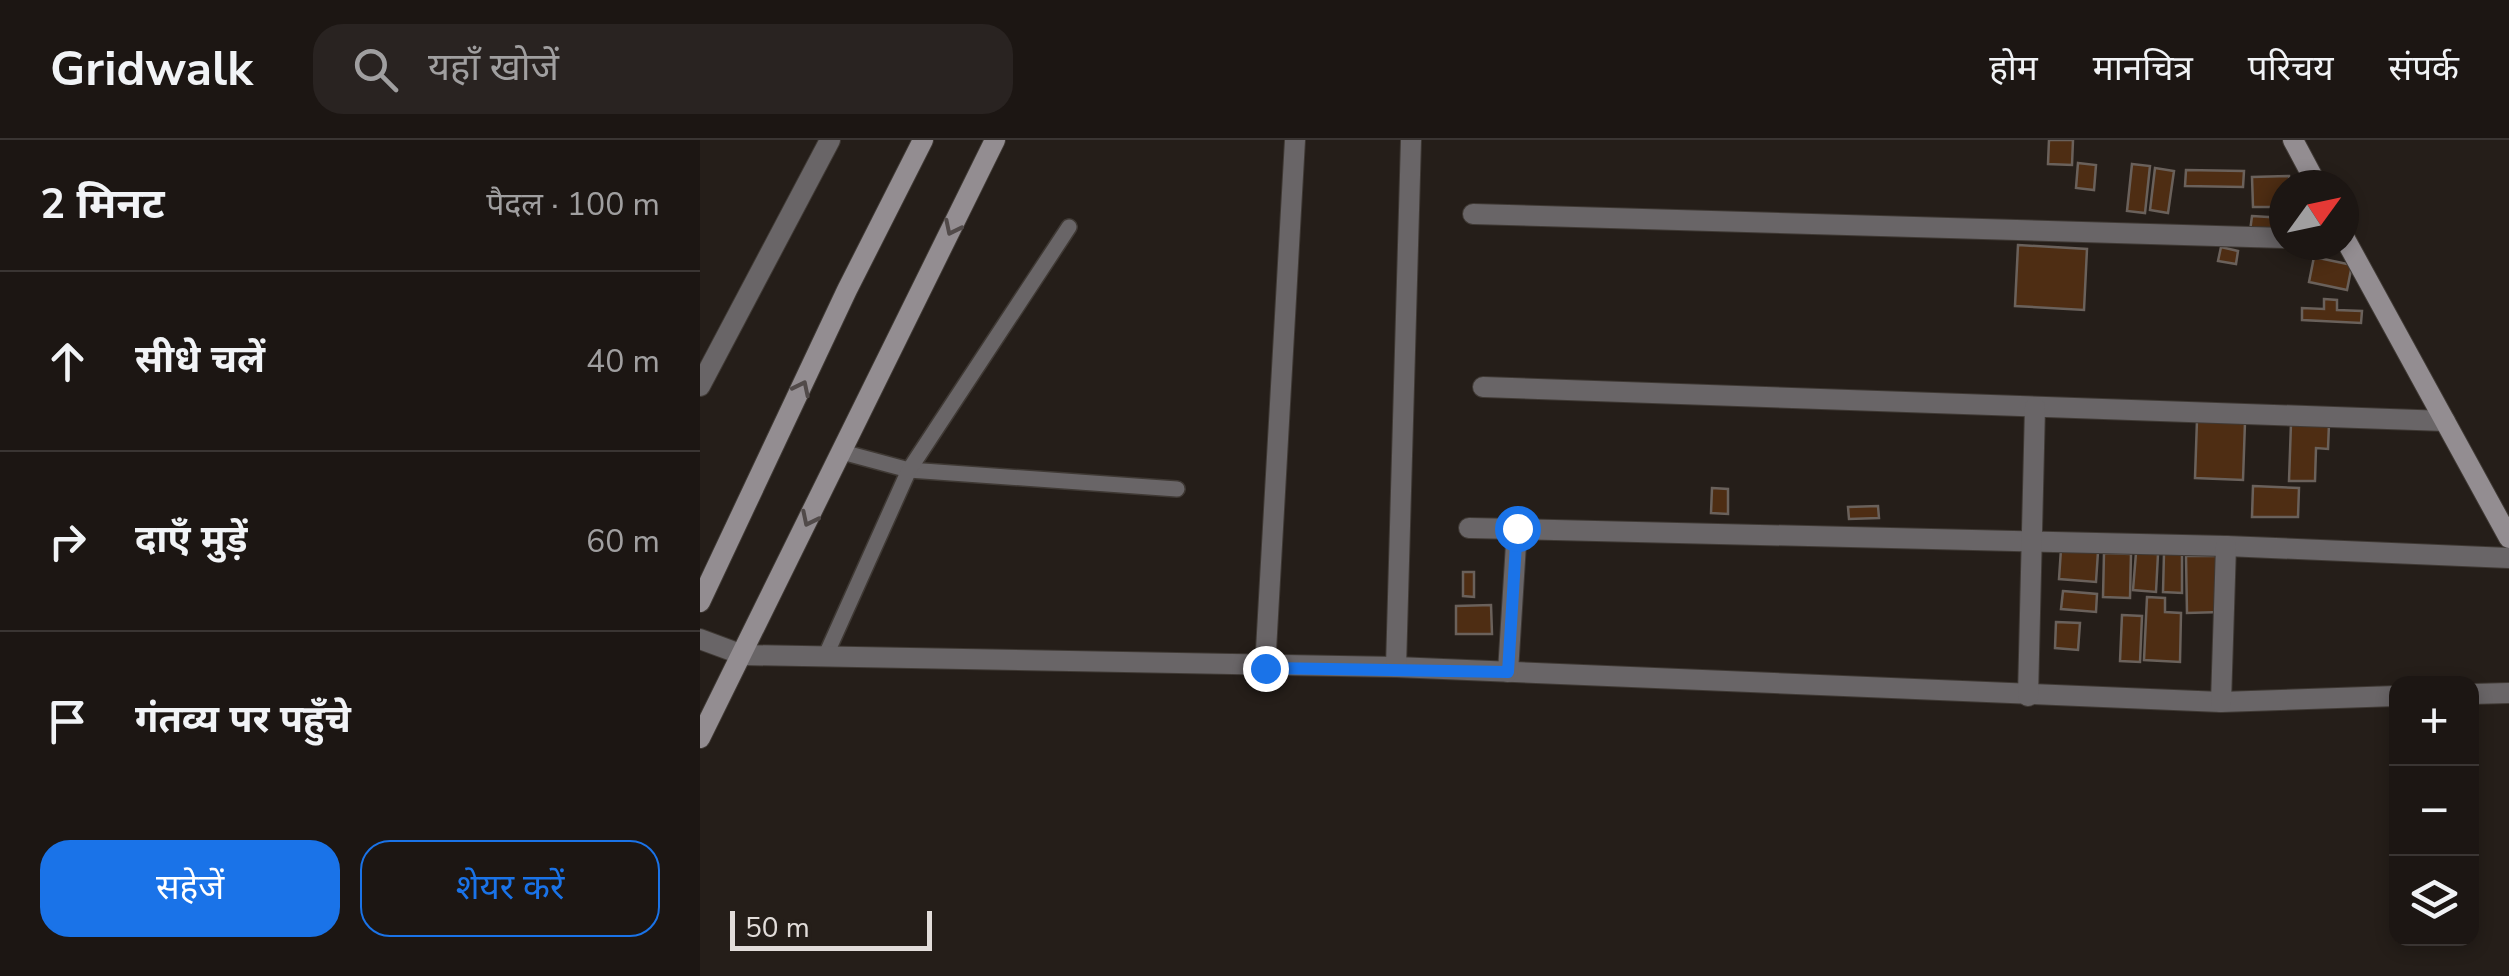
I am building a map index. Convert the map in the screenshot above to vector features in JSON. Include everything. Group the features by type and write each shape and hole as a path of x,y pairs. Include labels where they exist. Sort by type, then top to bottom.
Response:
{"street":[{"path":"700,386 830,140"},
{"path":"700,602 847,290 924,140"},
{"path":"700,738 995,140"},
{"path":"1265,668 1295,140"},
{"path":"1396,667 1412,140"},
{"path":"2293,140 2309,170"},
{"path":"1473,214 2269,238"},
{"path":"2357,260 2509,538"},
{"path":"1483,388 2445,422"},
{"path":"2028,696 2035,407"},
{"path":"1469,528 2034,540 2509,558"},
{"path":"1508,672 1517,528"},
{"path":"2221,702 2226,546"},
{"path":"700,639 743,655 1265,668 1396,667 2221,702 2389,696"},
{"path":"2479,694 2509,693"}],"lane":[{"path":"825,657 909,470 1069,226"},
{"path":"842,452 909,470 1177,489"}],"building":[{"path":"2049,140 2073,140 2072,165 2048,164"},
{"path":"2078,163 2096,165 2094,190 2076,188"},
{"path":"2132,164 2150,166 2145,213 2127,211"},
{"path":"2155,168 2174,171 2168,213 2150,210"},
{"path":"2186,170 2244,171 2243,187 2185,186"},
{"path":"2252,177 2269,177 2269,207 2253,207"},
{"path":"2252,216 2269,217 2269,233 2250,231"},
{"path":"2018,245 2087,249 2084,310 2015,306"},
{"path":"2221,247 2238,251 2236,264 2218,261"},
{"path":"2313,260 2352,265 2347,290 2309,282"},
{"path":"2324,299 2337,300 2337,310 2362,311 2361,323 2302,320 2302,308 2324,309"},
{"path":"2197,420 2245,422 2243,480 2195,478"},
{"path":"2291,423 2329,424 2328,449 2316,448 2315,481 2289,481"},
{"path":"2253,486 2299,488 2298,517 2252,517"},
{"path":"1712,488 1728,489 1728,514 1711,513"},
{"path":"1878,506 1879,518 1849,519 1848,507"},
{"path":"2061,549 2098,552 2096,582 2059,579"},
{"path":"2104,553 2131,554 2130,598 2103,597"},
{"path":"2136,553 2158,554 2156,592 2133,590"},
{"path":"2164,553 2182,554 2182,593 2163,592"},
{"path":"2186,556 2220,556 2221,612 2187,613"},
{"path":"1463,572 1474,572 1474,597 1463,596"},
{"path":"2063,591 2097,594 2096,612 2061,609"},
{"path":"2147,597 2165,598 2165,612 2181,613 2180,662 2144,660"},
{"path":"1491,605 1492,634 1456,634 1456,606"},
{"path":"2122,615 2142,616 2140,662 2120,661"},
{"path":"2056,622 2080,623 2078,650 2055,648"}],"route":[{"path":"1265,668 1396,667 1508,672 1517,528"}]}
